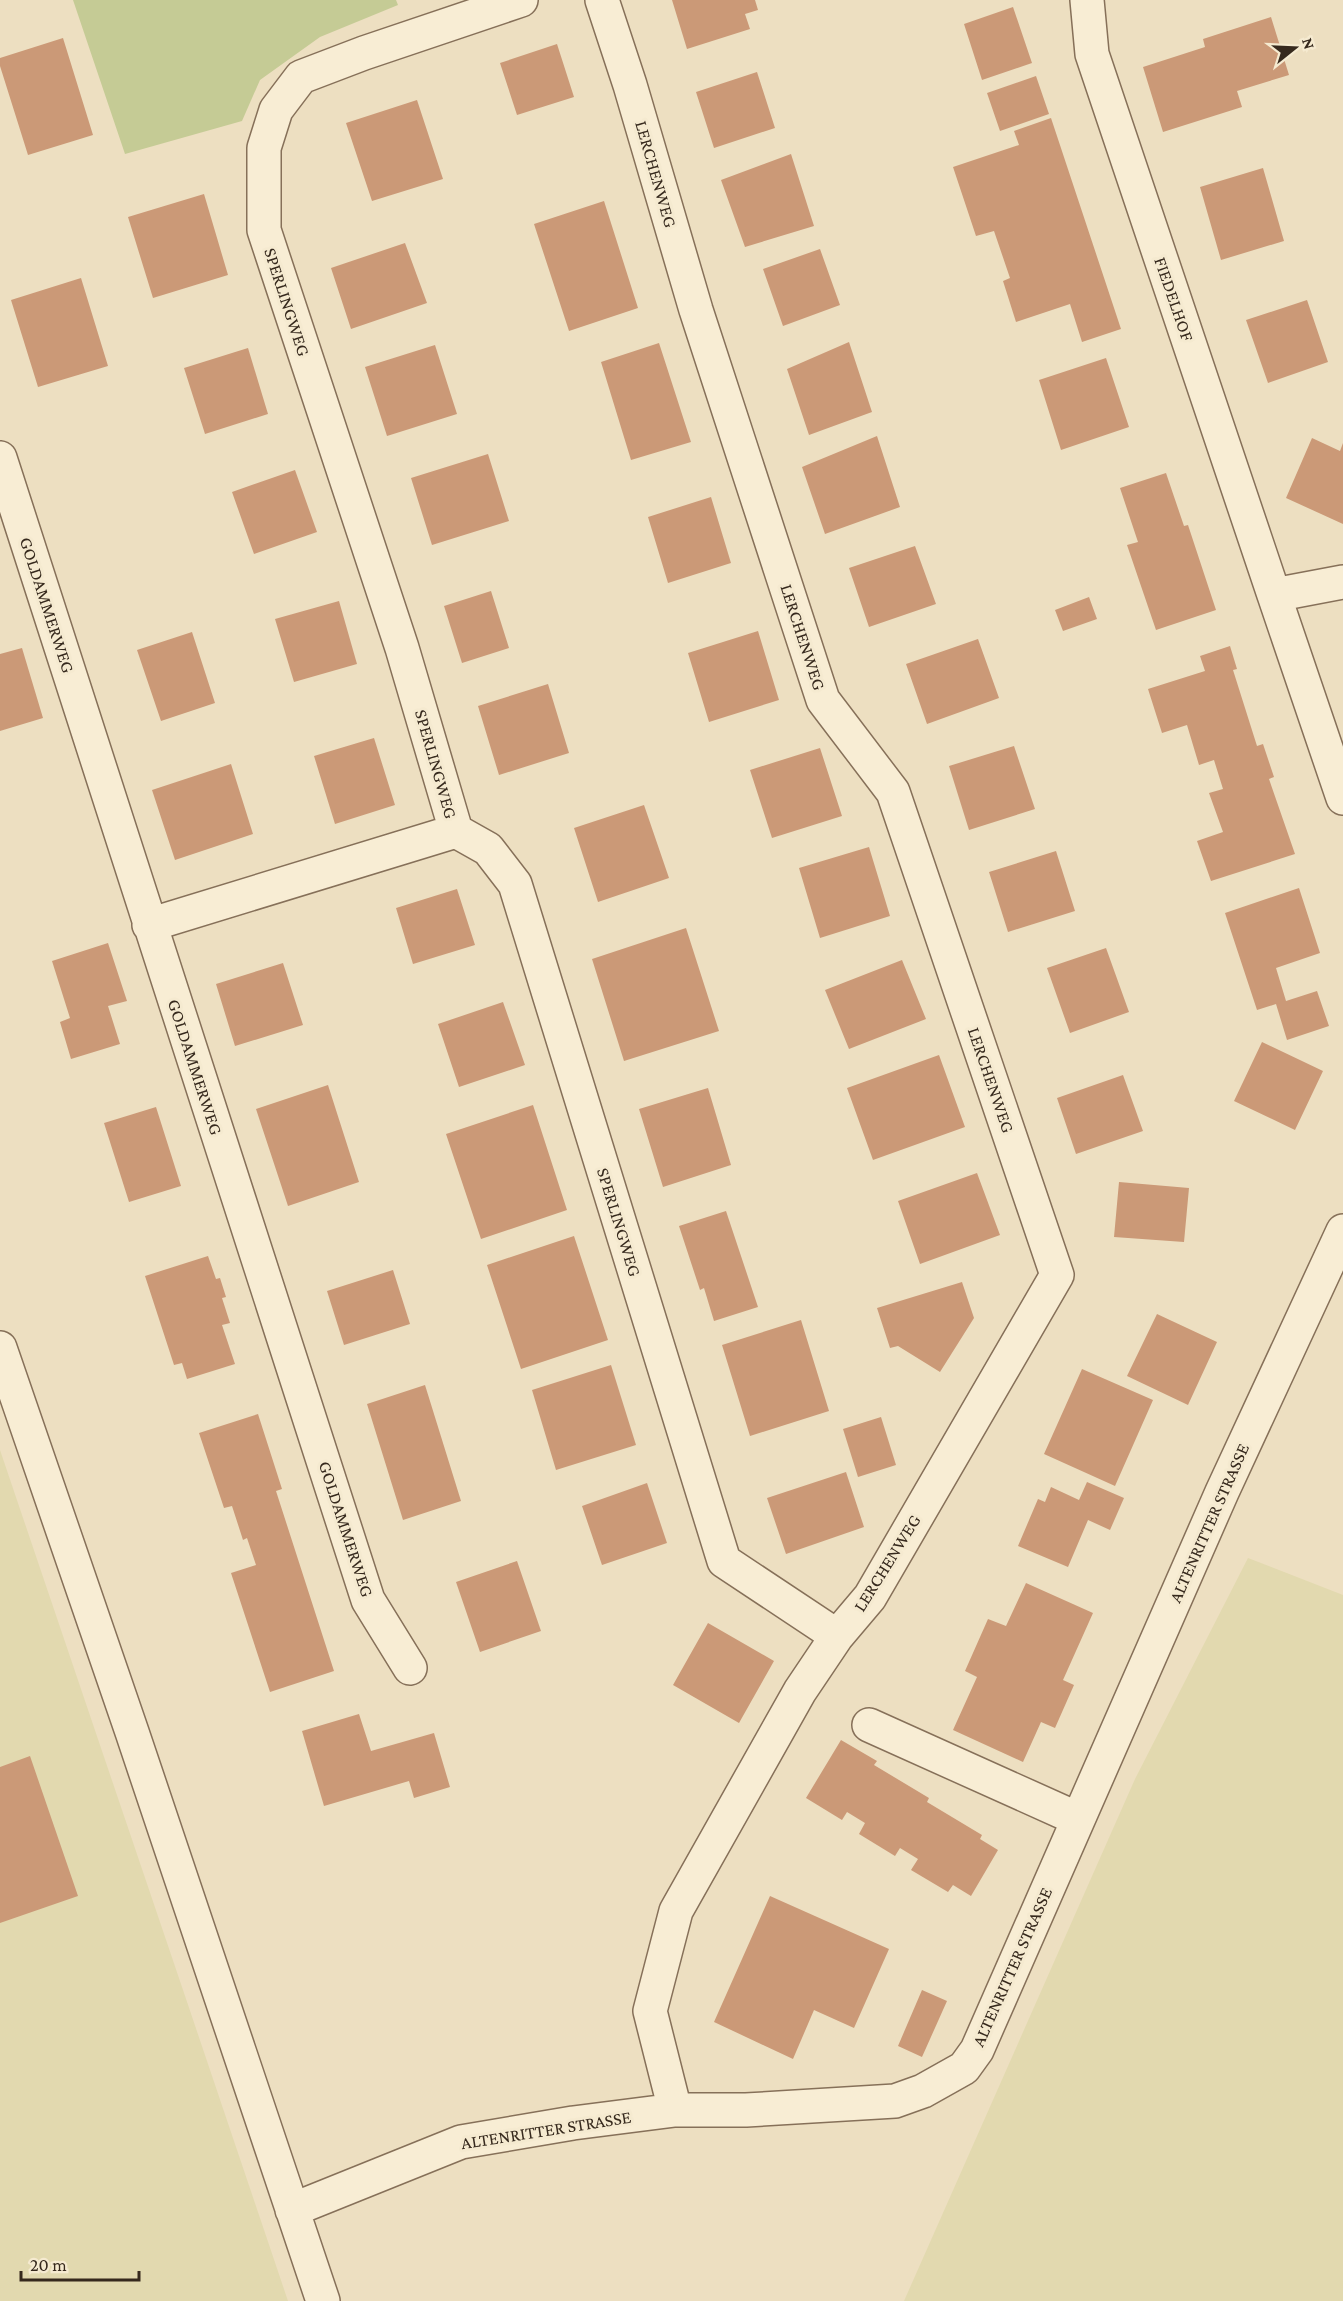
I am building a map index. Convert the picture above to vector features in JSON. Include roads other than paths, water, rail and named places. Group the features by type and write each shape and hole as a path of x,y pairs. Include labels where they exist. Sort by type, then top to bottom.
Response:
{"street":[{"name":"SPERLINGWEG","path":"521,0 364,53 301,77 276,110 264,148 264,230 398,636 456,831 488,849 515,884 724,1561 837,1636"},
{"name":"LERCHENWEG","path":"602,0 630,84 696,310 823,700 893,792 1057,1275 870,1597 837,1636 800,1690 675,1911 650,2011 675,2110"},
{"name":"FIEDELHOF","path":"1087,0 1092,54 1343,798"},
{"name":"GOLDAMMERWEG","path":"0,458 368,1600 410,1668"},
{"path":"1274,595 1343,582"},
{"path":"149,925 456,831"},
{"name":"ALTENRITTER STRASSE","path":"292,2210 460,2142 573,2122 675,2110 746,2110 895,2101 923,2091 964,2068 977,2050 1222,1492 1343,1231"},
{"path":"0,1348 323,2301"},
{"path":"869,1725 1078,1819"}]}
